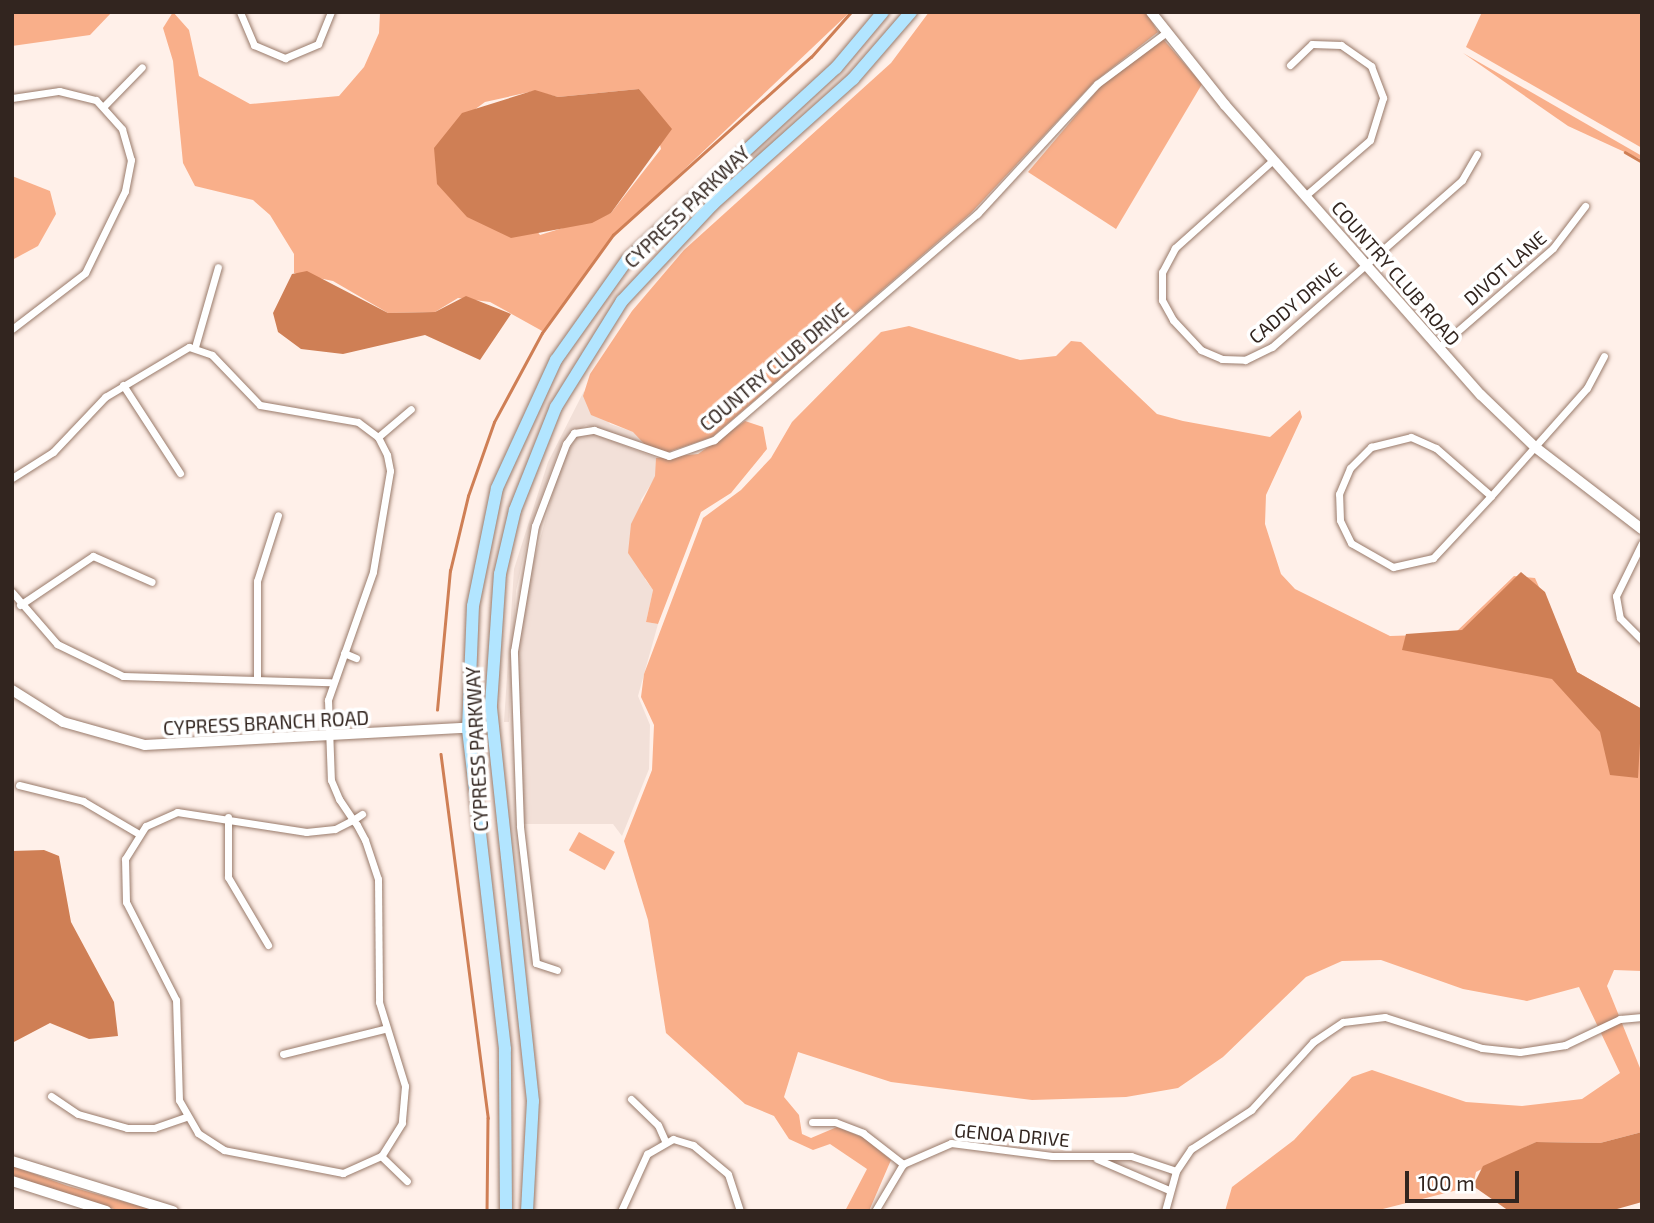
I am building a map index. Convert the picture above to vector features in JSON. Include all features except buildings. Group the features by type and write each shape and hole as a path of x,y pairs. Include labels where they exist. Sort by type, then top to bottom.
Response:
{"main road":[{"name":"CYPRESS PARKWAY","path":"506,1211 505,1049 468,730 468,660 485,541 497,488 556,360 627,260 836,68 883,12"},
{"name":"CYPRESS PARKWAY","path":"527,1211 533,1101 492,726 491,652 515,510 582,361 665,251 853,79 911,12"}],"street":[{"path":"240,12 254,45 285,58 318,44 331,12"},
{"name":"COUNTRY CLUB ROAD","path":"1151,12 1164,34 1438,348 1535,447 1642,529"},
{"name":"COUNTRY CLUB DRIVE","path":"557,970 536,963 514,726 520,592 535,526 574,433 604,432 638,451 668,456 714,440 977,214 1038,156 1097,84 1164,34"},
{"path":"1290,65 1312,44 1341,44 1367,61 1383,98 1370,140 1305,196"},
{"path":"104,106 142,67"},
{"path":"12,97 68,91 104,106 129,144 125,191 85,273 12,329"},
{"name":"CADDY DRIVE","path":"1273,160 1168,257 1161,294 1179,327 1214,357 1252,358 1366,265 1462,180 1477,154"},
{"name":"DIVOT LANE","path":"1438,348 1553,248 1585,206"},
{"path":"195,347 218,267"},
{"path":"12,478 46,458 123,385 175,351 195,347 212,355 260,405 351,420 378,437 389,478 364,608 330,681 329,738 334,790 353,820 380,890 384,1029 406,1103 400,1129 381,1156 351,1171 320,1173 224,1150 186,1117 176,1082 176,1000 124,891 125,859 139,834 177,811 228,817 306,832 353,820 362,814"},
{"path":"1491,496 1430,444 1397,437 1377,443 1350,468 1338,512 1346,536 1364,555 1411,567 1438,554 1491,496 1535,447 1587,388 1604,356"},
{"path":"123,385 180,473"},
{"path":"378,437 411,409"},
{"path":"257,678 257,581 278,515"},
{"path":"1642,543 1616,596 1620,618 1642,640"},
{"path":"20,605 93,556 152,582"},
{"path":"12,593 57,644 111,673 157,682 257,678 330,681"},
{"path":"344,653 356,659"},
{"name":"CYPRESS BRANCH ROAD","path":"12,690 54,718 126,743 188,747 468,730 492,726"},
{"path":"492,726 514,726"},
{"path":"19,785 83,801 139,834"},
{"path":"228,817 228,877 268,945"},
{"path":"1165,1211 1176,1171 1191,1149 1243,1116 1312,1042 1343,1022 1385,1017 1482,1048 1520,1052 1565,1045 1620,1019 1642,1017"},
{"path":"283,1054 384,1029"},
{"path":"51,1096 78,1114 127,1128 154,1128 186,1117"},
{"path":"631,1100 658,1125 665,1141"},
{"path":"812,1122 835,1122 863,1133 903,1164 875,1211"},
{"path":"621,1211 647,1154 665,1141 689,1142 723,1169 737,1190 740,1211"},
{"name":"GENOA DRIVE","path":"903,1164 951,1143 1093,1157 1131,1156 1176,1171"},
{"path":"381,1156 407,1181"},
{"name":"GENOA DRIVE","path":"1093,1157 1169,1190"},
{"path":"12,1161 167,1210"},
{"path":"12,1181 106,1211"}],"shaded area":[{"path":"12,12 112,12 90,35 12,46"},
{"path":"173,12 189,30 199,76 250,104 339,96 364,67 379,33 380,12 850,12 612,238 544,332 490,302 458,298 435,312 388,313 333,281 294,273 294,254 270,215 253,200 195,186 183,163 173,61 163,28","holes":["639,89 650,104 661,149 611,213 540,235 455,124 485,102 534,91 558,97"]},
{"path":"929,12 1146,12 1158,32 1094,82 971,213 712,437 668,452 649,449 633,432 591,415 583,396 590,374 632,311 684,250 891,63"},
{"path":"1482,12 1642,12 1642,148 1466,47"},
{"path":"1163,39 1202,84 1116,229 1028,172 1100,87"},
{"path":"1463,53 1642,156 1642,160 1568,126"},
{"path":"639,89 672,129 611,213 592,223 511,238 467,217 437,184 434,148 462,113 535,90 558,97"},
{"path":"12,176 50,191 56,214 38,246 12,260"},
{"path":"307,271 388,313 435,312 466,296 511,314 480,360 425,335 343,354 301,349 278,332 273,313 292,274"},
{"path":"909,326 1020,360 1056,356 1071,341 1081,342 1157,414 1183,421 1270,437 1300,410 1302,417 1266,495 1265,524 1281,574 1295,589 1390,636 1454,634 1514,576 1535,578 1577,672 1642,709 1642,971 1614,970 1607,986 1642,1073 1642,1132 1600,1143 1536,1142 1476,1172 1473,1186 1375,1211 1225,1211 1232,1187 1294,1140 1352,1077 1372,1070 1466,1102 1522,1106 1582,1099 1620,1073 1579,987 1527,1001 1463,989 1381,960 1342,961 1306,977 1223,1057 1178,1088 1126,1097 1032,1100 891,1082 798,1052 784,1097 799,1115 802,1134 811,1138 837,1127 864,1138 891,1160 869,1211 845,1211 867,1169 830,1144 813,1150 789,1139 774,1116 745,1104 666,1033 648,920 624,841 652,770 654,725 641,697 644,674 703,518 741,490 771,458 792,422 881,332"},
{"path":"584,391 610,424 634,432 649,449 586,425 562,442 531,524 516,591 509,722 504,722 514,569 548,462"},
{"path":"745,421 763,427 767,449 731,493 701,512 658,624 646,622 653,590 628,553 631,524 655,476 656,458 698,454"},
{"path":"594,434 656,458 656,476 641,500 645,579 653,590 646,622 658,624 638,696 650,725 649,769 622,836 613,824 524,824 518,652 525,593 561,464 577,436"},
{"path":"1521,572 1545,592 1577,672 1642,709 1638,778 1610,775 1600,732 1552,679 1402,650 1406,634 1462,630"},
{"path":"579,832 615,852 605,870 569,850"},
{"path":"44,850 59,856 71,922 114,1002 118,1036 89,1039 50,1023 12,1043 12,851"},
{"path":"1642,1132 1642,1202 1610,1211 1509,1211 1473,1186 1483,1166 1536,1142 1600,1143"},
{"path":"12,1166 68,1186 157,1211 121,1211 65,1195 12,1176"}],"waterway":[{"path":"437,710 450,571 468,496 494,422 542,333 613,235 811,57 851,12"},
{"path":"1625,152 1642,162"},
{"path":"441,754 488,1118 487,1211"}]}
